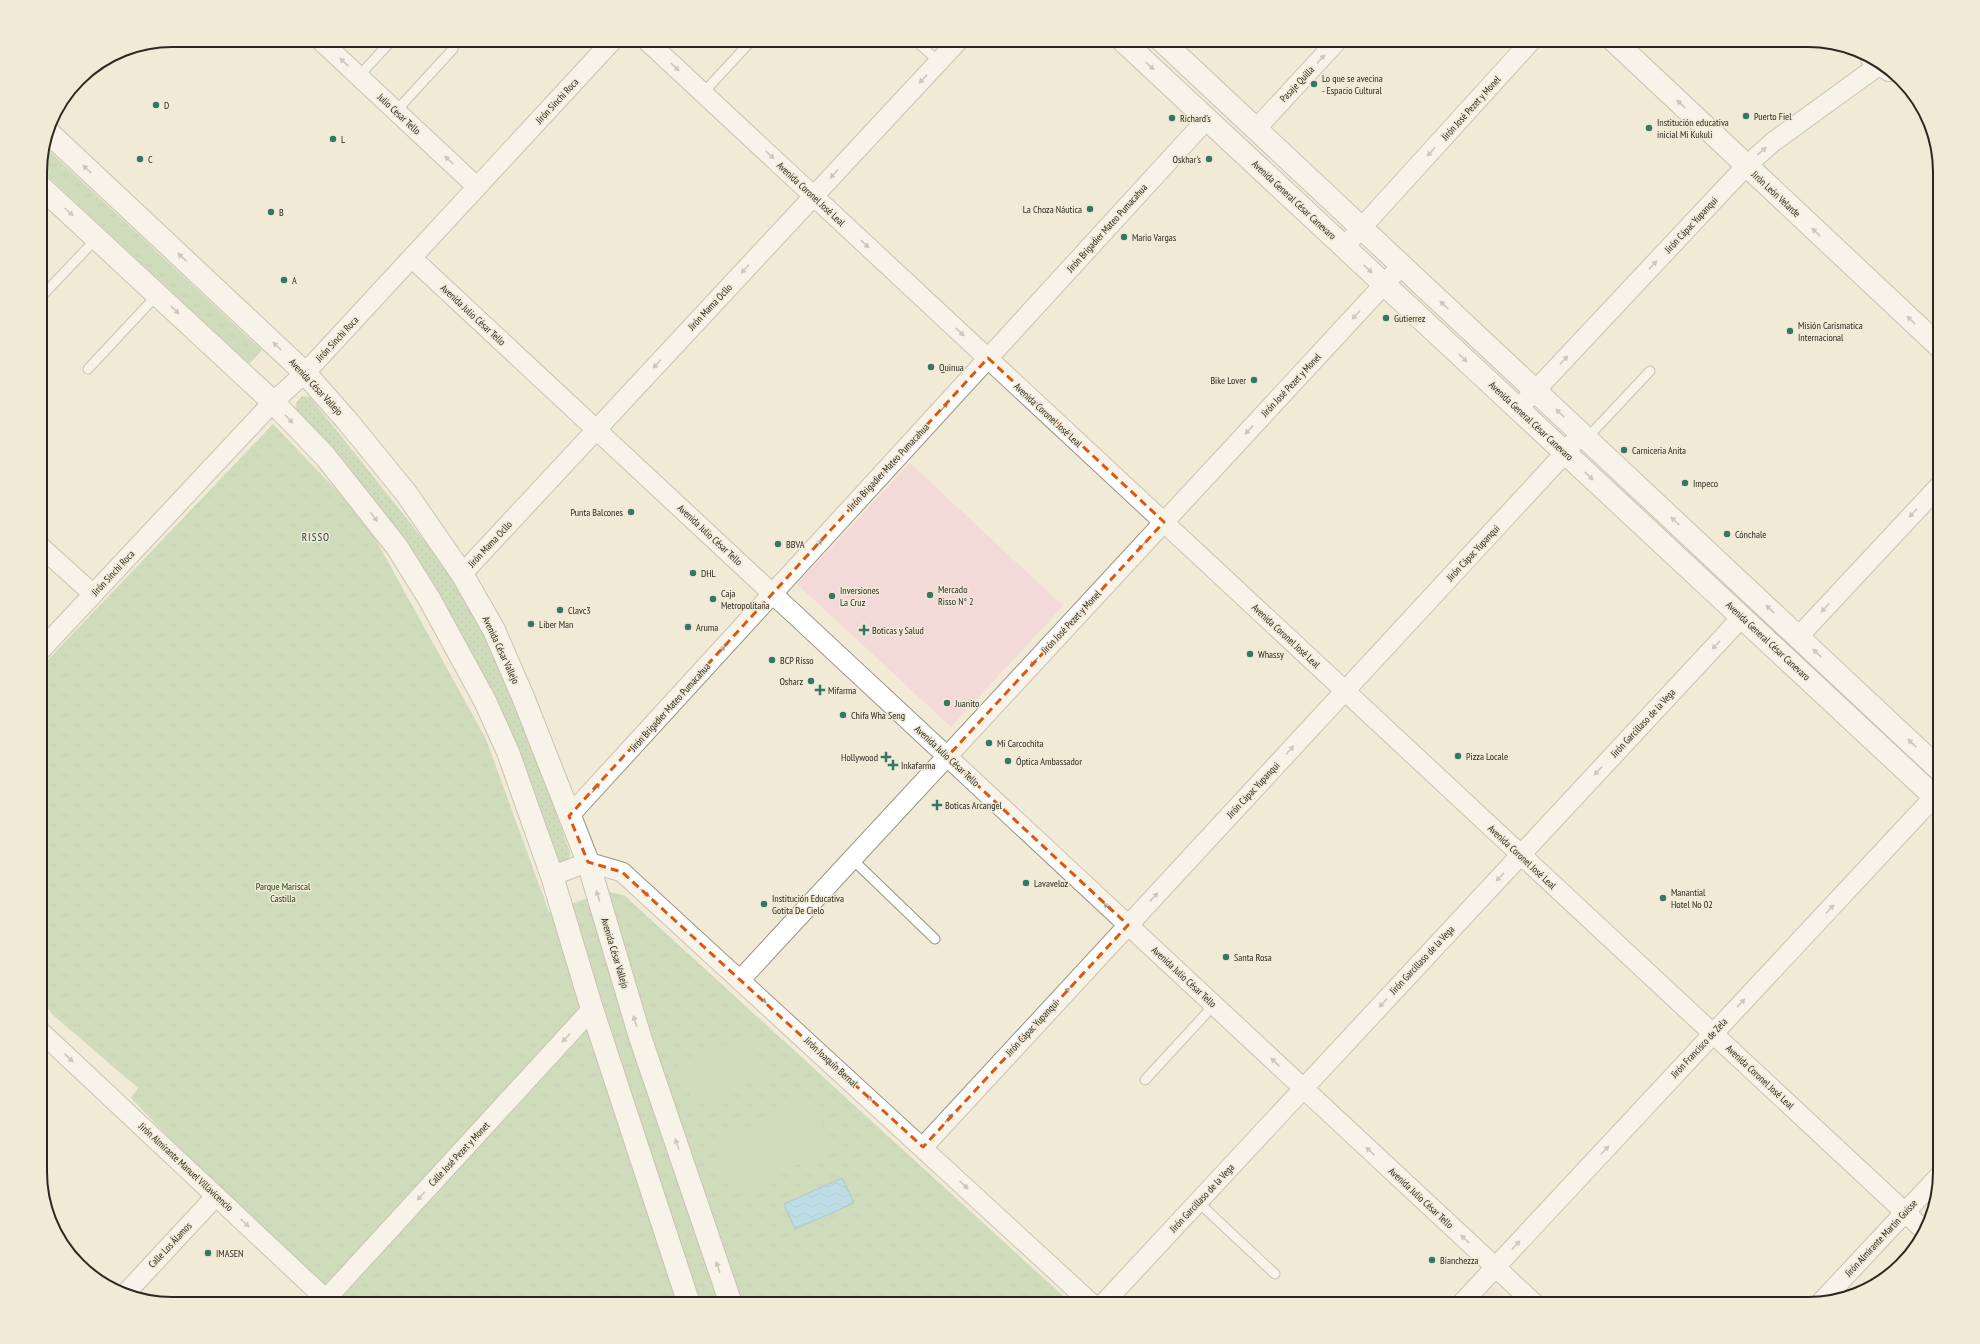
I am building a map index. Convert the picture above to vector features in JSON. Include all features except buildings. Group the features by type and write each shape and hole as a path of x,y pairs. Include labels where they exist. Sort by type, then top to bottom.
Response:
{"main road":[{"name":"Avenida General César Canevaro","path":"1130,47 1933,793"},
{"path":"1168,47 1799,636 1933,763"},
{"name":"Jirón León Velarde","path":"1620,47 1933,340"},
{"name":"Avenida César Vallejo","path":"52,136 306,373 406,493 462,574 494,630 523,697 588,862 640,1037 729,1297"},
{"path":"47,192 273,402 325,456 397,547 430,600 492,715 508,752 552,876 592,1009 687,1297"}],"street":[{"name":"Julio Cesar Tello","path":"328,47 477,187"},
{"name":"Jirón Sinchi Roca","path":"47,643 273,402 306,373 607,47"},
{"name":"Avenida Coronel José Leal","path":"654,47 1920,1226"},
{"name":"Jirón Mama Ocllo","path":"462,574 953,47"},
{"name":"Pasaje Quilla","path":"1256,129 1332,47"},
{"name":"Jirón José Pezet y Monel","path":"1344,246 1526,47"},
{"name":"Jirón Cápac Yupanqui","path":"1518,409 1746,166 1773,142 1876,68"},
{"name":"Jirón Brigadier Mateo Pumacahua","path":"569,816 1207,119"},
{"name":"Avenida Julio César Tello","path":"412,258 1527,1297"},
{"name":"Jirón José Pezet y Monel","path":"741,979 1402,265"},
{"name":"Jirón Cápac Yupanqui","path":"922,1147 1565,453 1584,436"},
{"path":"1799,636 1933,492"},
{"path":"47,552 93,594"},
{"name":"Jirón Garcillaso de la Vega","path":"1110,1297 1742,617"},
{"name":"Jirón Francisco de Zela","path":"1467,1297 1713,1034 1933,803"},
{"path":"552,876 588,862"},
{"name":"Jirón Joaquín Bernal","path":"588,862 622,872 741,979 1084,1297"},
{"name":"Calle José Pezet y Monet","path":"333,1297 592,1009"},
{"name":"Jirón Almirante Manuel Villavicencio","path":"47,1038 323,1297"},
{"name":"Jirón Almirante Martin Guisse","path":"1827,1295 1932,1183"},
{"name":"Calle Los Álamos","path":"129,1289 216,1196"}],"lane":[{"path":"359,76 386,47"},
{"path":"704,93 746,47"},
{"path":"923,47 939,62"},
{"path":"396,111 453,49"},
{"path":"47,291 98,238"},
{"path":"88,368 158,294"},
{"path":"1584,436 1650,372"},
{"path":"852,859 935,939"},
{"path":"1145,1080 1214,1005"},
{"path":"1198,1202 1275,1274"}],"highlighted area":[{"path":"988,358 1164,522 947,757 1128,925 923,1147 622,872 588,862 569,816"}],"shaded area":[{"name":"Mercado Risso N° 2","path":"910,463 1063,606 951,727 797,584"},
{"path":"1492,1285 1505,1297 1481,1297"}],"green space":[{"path":"49,151 262,350 249,364 47,176"},
{"path":"302,396 310,397 450,573 509,682 571,855 567,861 559,863 556,858 490,698 404,539 295,412 296,403"},
{"name":"Parque Mariscal Castilla","path":"273,424 365,520 486,739 549,912 607,891 625,896 1064,1297 333,1297 222,1193 131,1098 138,1088 53,1015 47,1007 47,661"},
{"path":"749,1035 766,1076 694,1104 678,1063"},
{"path":"809,1097 833,1147 735,1194 711,1144"}],"water":[{"path":"842,1178 854,1203 795,1229 784,1204"}],"place":[{"name":"Lo que se avecina - Espacio Cultural","path":"1314,84"},
{"name":"D","path":"156,105"},
{"name":"Puerto Fiel","path":"1746,116"},
{"name":"Richard's","path":"1172,118"},
{"name":"Institución educativa inicial Mi Kukuli","path":"1649,128"},
{"name":"L","path":"333,139"},
{"name":"C","path":"140,159"},
{"name":"Oskhar's","path":"1209,159"},
{"name":"La Choza Náutica","path":"1090,209"},
{"name":"B","path":"271,212"},
{"name":"Mario Vargas","path":"1124,237"},
{"name":"A","path":"284,280"},
{"name":"Gutierrez","path":"1386,318"},
{"name":"Misión Carismatica Internacional","path":"1790,331"},
{"name":"Quinua","path":"931,367"},
{"name":"Bike Lover","path":"1254,380"},
{"name":"Carniceria Anita","path":"1624,450"},
{"name":"Impeco","path":"1685,483"},
{"name":"Punta Balcones","path":"631,512"},
{"name":"Cónchale","path":"1727,534"},
{"name":"BBVA","path":"778,544"},
{"name":"DHL","path":"693,573"},
{"name":"Mercado Risso N° 2","path":"930,595"},
{"name":"Inversiones La Cruz","path":"832,596"},
{"name":"Caja Metropolitana","path":"713,599"},
{"name":"Clavc3","path":"560,610"},
{"name":"Liber Man","path":"531,624"},
{"name":"Aruma","path":"688,627"},
{"name":"Boticas y Salud","path":"864,630"},
{"name":"Whassy","path":"1250,654"},
{"name":"BCP Risso","path":"772,660"},
{"name":"Osharz","path":"811,681"},
{"name":"Mifarma","path":"820,690"},
{"name":"Juanito","path":"947,703"},
{"name":"Chifa Wha Seng","path":"843,715"},
{"name":"Mi Carcochita","path":"989,743"},
{"name":"Pizza Locale","path":"1458,756"},
{"name":"Hollywood","path":"886,757"},
{"name":"Óptica Ambassador","path":"1008,761"},
{"name":"Inkafarma","path":"893,765"},
{"name":"Boticas Arcangel","path":"937,805"},
{"name":"Lavaveloz","path":"1026,883"},
{"name":"Manantial Hotel No 02","path":"1663,898"},
{"name":"Institución Educativa Gotita De Cielo","path":"764,904"},
{"name":"Santa Rosa","path":"1226,957"},
{"name":"IMASEN","path":"208,1253"},
{"name":"Bianchezza","path":"1432,1260"}],"district":[{"name":"RISSO","path":"316,537"}]}
